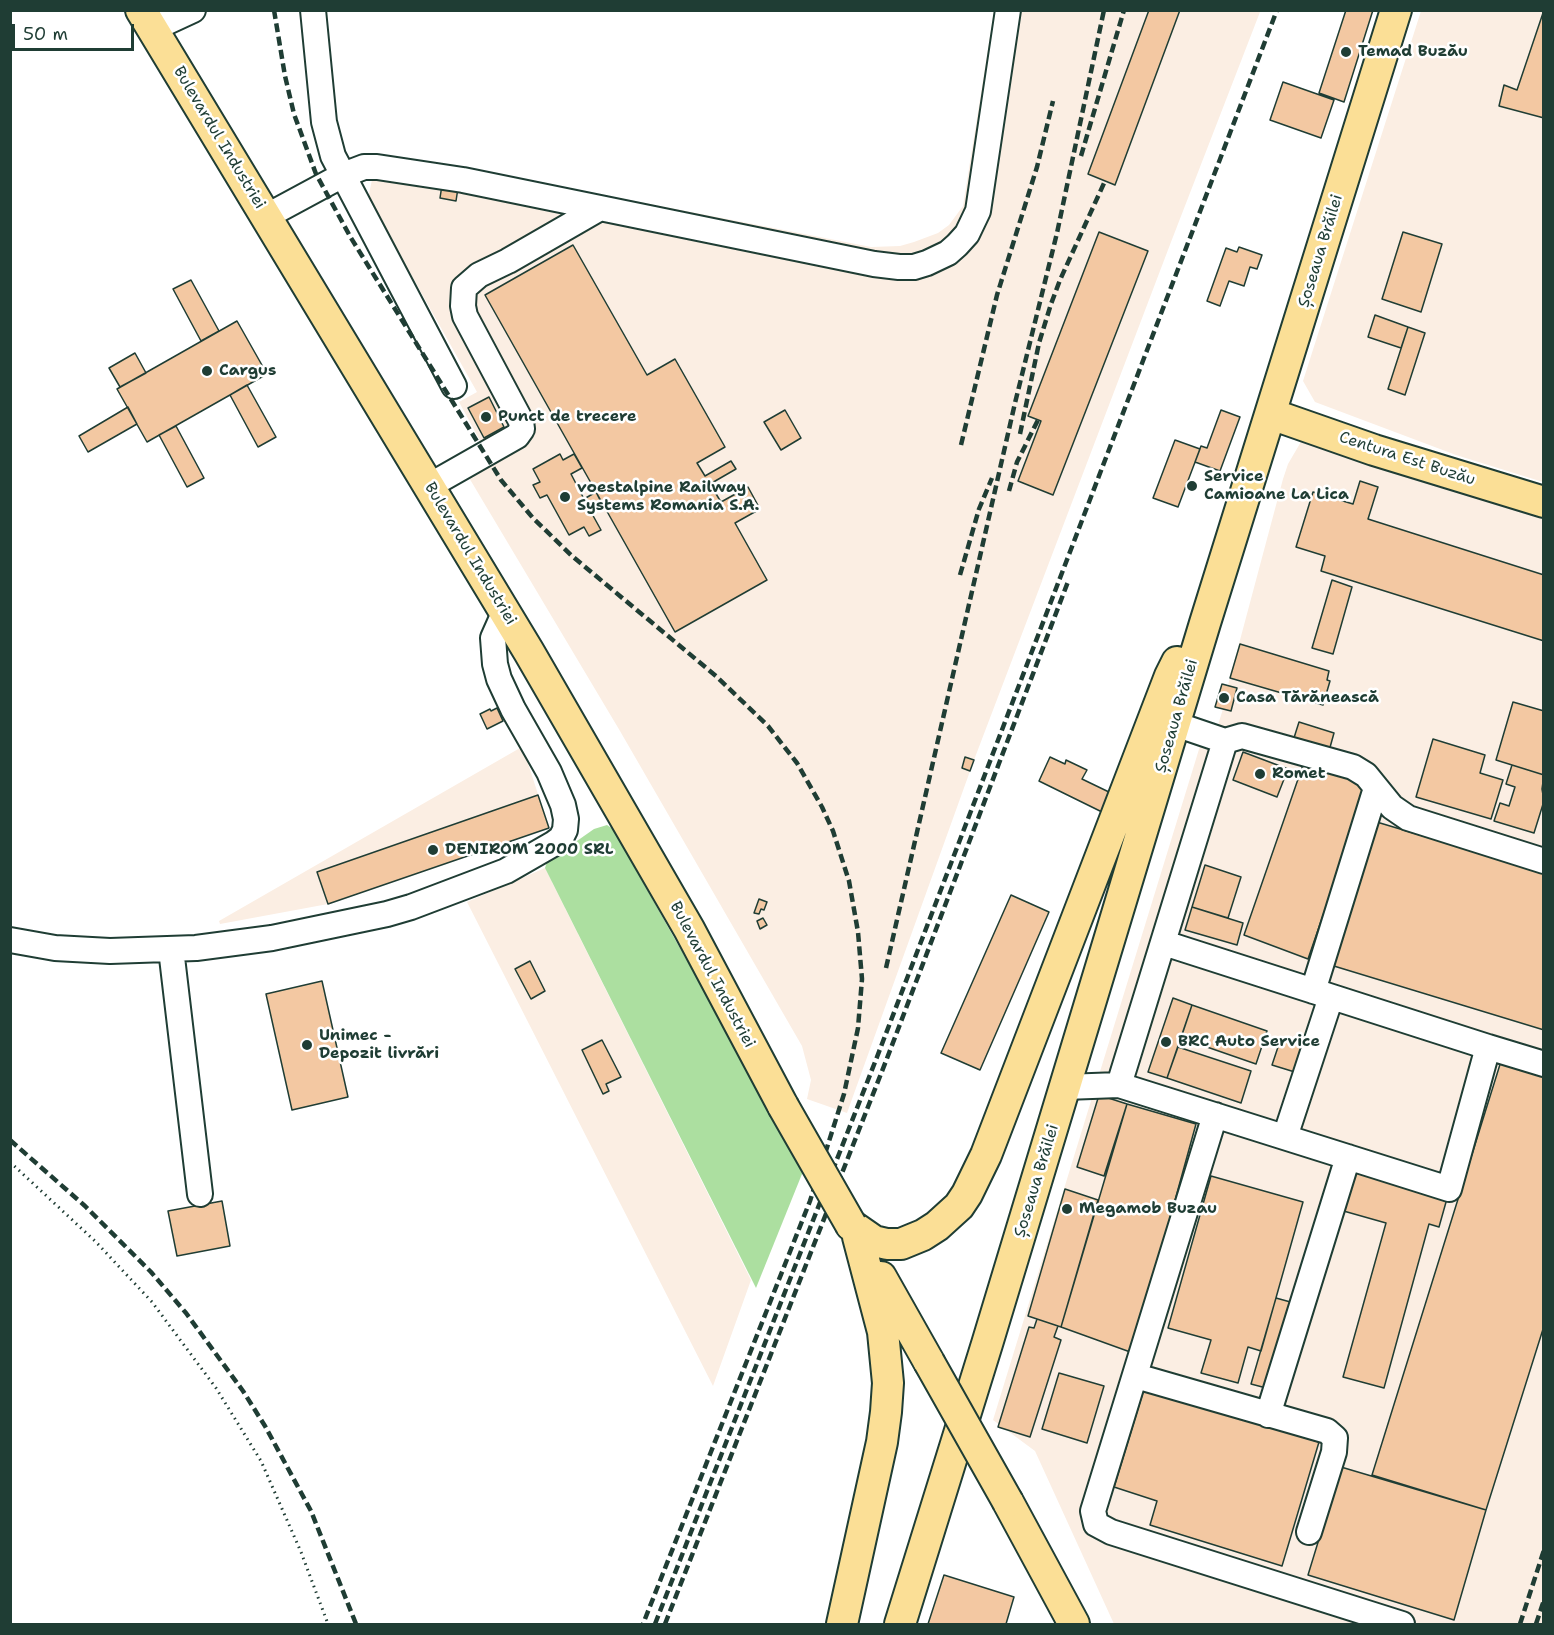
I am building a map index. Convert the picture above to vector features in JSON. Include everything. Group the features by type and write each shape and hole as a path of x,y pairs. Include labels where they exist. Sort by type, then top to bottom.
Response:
{"main road":[{"name":"Șoseaua Brăilei","path":"900,1624 1065,1087 1204,623 1395,10"},
{"name":"Bulevardul Industriei","path":"147,20 505,611 688,929 783,1106 855,1231"},
{"name":"Centura Est Buzău","path":"1271,414 1374,450 1544,502"},
{"path":"855,1231 887,1244 901,1244 923,1235 959,1206 975,1180 1170,676 1191,639 1204,623"},
{"path":"855,1231 1074,1624"},
{"path":"842,1624 880,1453 888,1383 884,1332 855,1231"}],"street":[{"path":"147,20 193,10"},
{"path":"313,10 324,122 333,156 454,386"},
{"path":"267,216 342,175 364,167 390,168 874,264 914,267 948,253 967,234 978,212 1008,10"},
{"path":"429,486 517,436 522,429 521,421 465,316 464,288 479,274 508,261 600,208"},
{"path":"10,940 82,950 196,948 272,938 387,914 441,897 506,871 561,838 565,830 566,819 557,789 513,709 499,679 495,664 493,638 505,611"},
{"path":"1175,724 1225,741 1242,736 1353,767 1366,775 1392,807 1408,818 1544,861"},
{"path":"1119,1085 1225,741"},
{"path":"1285,1137 1376,788"},
{"path":"1164,943 1544,1064"},
{"path":"171,949 200,1194"},
{"path":"1065,1087 1119,1085 1449,1189 1488,1047"},
{"path":"1215,1115 1094,1511 1096,1524 1111,1532 1402,1624"},
{"path":"1268,1415 1348,1157"},
{"path":"1136,1376 1327,1431 1335,1438 1334,1452 1309,1532"}],"path":[{"path":"10,1162 96,1242 152,1302 216,1388 261,1461 301,1552 328,1624"}],"shaded area":[{"path":"994,11 1269,11 1260,12 1171,242 974,760 847,1113 807,1099 811,1080 802,1046 620,731 462,466 484,448 459,402 477,392 368,198 372,180 441,190 462,188 465,168 871,247 900,246 914,242 938,233 949,225 963,206"},
{"path":"1421,11 1543,11 1543,482 1456,455 1315,402 1303,381"},
{"path":"1302,440 1543,494 1543,1624 1114,1624 1035,1451 993,1420 1200,746 1210,750 1223,709 1215,707 1222,684 1228,685 1283,479 1288,464"},
{"path":"523,748 549,828 328,904 220,924 219,921"},
{"path":"545,868 751,1280 713,1386 467,902"}],"green space":[{"path":"607,825 613,829 804,1169 756,1288 545,868 547,862 594,829"}],"building":[{"path":"1149,10 1180,10 1115,185 1088,174"},
{"name":"Temad Buzău","path":"1346,10 1373,10 1344,102 1319,93"},
{"path":"1544,10 1544,118 1499,106 1504,85 1517,90"},
{"path":"1283,82 1334,100 1321,138 1270,120"},
{"path":"442,185 458,188 456,201 440,198"},
{"path":"1099,232 1148,251 1053,495 1018,481 1041,421 1028,416"},
{"path":"1403,232 1442,244 1421,312 1382,299"},
{"path":"573,245 647,375 675,359 725,447 697,463 705,476 731,461 736,469 710,484 721,502 748,487 760,509 735,523 767,580 675,632 485,295"},
{"path":"1239,247 1262,255 1257,269 1250,267 1244,286 1229,281 1220,306 1207,301 1226,248 1237,252"},
{"path":"191,280 219,331 201,341 173,289"},
{"path":"1375,315 1408,327 1401,348 1368,337"},
{"path":"237,321 267,374 147,442 117,389"},
{"path":"1408,327 1425,333 1405,395 1388,389"},
{"path":"135,353 146,373 120,387 109,368"},
{"path":"247,385 276,437 258,447 230,395"},
{"name":"Punct de trecere","path":"489,397 504,427 484,438 468,408"},
{"path":"128,407 137,424 88,452 79,436"},
{"path":"785,410 801,438 781,450 764,422"},
{"path":"1221,410 1240,417 1220,471 1195,462 1201,446 1207,448"},
{"path":"176,426 204,478 187,487 159,435"},
{"path":"1175,440 1200,449 1178,507 1153,498"},
{"name":"voestalpine Railway Systems Romania S.A.","path":"560,454 563,460 574,454 582,468 571,474 584,499 596,492 603,506 591,512 601,530 589,536 584,527 569,535 547,495 540,498 533,485 540,482 533,469"},
{"path":"1360,481 1378,487 1368,519 1544,575 1544,641 1321,571 1325,556 1296,547 1313,492 1353,504"},
{"path":"1332,580 1352,587 1333,654 1312,648"},
{"path":"1240,644 1329,671 1327,680 1330,681 1323,705 1230,678"},
{"path":"1222,684 1237,688 1231,711 1215,707"},
{"path":"1513,702 1544,711 1544,775 1496,760"},
{"path":"497,708 503,721 487,729 480,714"},
{"path":"1299,722 1334,733 1329,751 1293,741"},
{"path":"1433,739 1485,755 1480,773 1503,780 1491,819 1416,797"},
{"name":"Romet","path":"1243,752 1288,769 1277,797 1233,780"},
{"path":"965,757 974,760 970,771 962,768"},
{"path":"1050,757 1065,764 1066,760 1087,770 1082,779 1111,793 1102,812 1039,781"},
{"path":"1305,759 1369,782 1308,959 1244,935"},
{"path":"1512,765 1544,775 1542,789 1544,801 1534,833 1494,821 1500,803 1509,806 1515,787 1506,784"},
{"name":"DENIROM 2000 SRL","path":"538,795 549,828 328,904 317,872"},
{"path":"1370,820 1544,872 1544,1030 1324,963"},
{"path":"1205,865 1241,877 1228,918 1192,907"},
{"path":"1011,895 1049,912 980,1070 941,1053"},
{"path":"759,899 767,902 764,910 761,909 759,914 754,913"},
{"path":"1192,907 1243,923 1237,945 1185,930"},
{"path":"763,918 767,925 760,929 757,921"},
{"path":"530,961 545,991 531,999 515,969"},
{"name":"Unimec - Depozit livrări","path":"322,981 348,1097 292,1110 266,994"},
{"path":"1173,998 1192,1005 1167,1078 1148,1072"},
{"path":"1192,1005 1267,1031 1256,1064 1181,1038"},
{"path":"1281,1038 1306,1046 1298,1073 1272,1065"},
{"path":"602,1040 621,1077 606,1084 609,1091 603,1094 582,1050"},
{"path":"1178,1047 1251,1071 1241,1103 1167,1078"},
{"path":"1502,1058 1544,1071 1544,1326 1486,1510 1372,1475"},
{"path":"1099,1095 1127,1104 1104,1176 1077,1167"},
{"path":"1127,1104 1196,1124 1133,1353 1061,1327"},
{"path":"1352,1168 1448,1195 1439,1227 1429,1224 1384,1388 1343,1377 1386,1223 1340,1210"},
{"path":"1211,1176 1303,1202 1261,1351 1248,1347 1238,1383 1201,1373 1211,1340 1168,1328"},
{"path":"1065,1189 1098,1200 1061,1327 1028,1316"},
{"path":"222,1201 230,1246 177,1256 168,1211"},
{"path":"1276,1298 1294,1303 1270,1389 1251,1384"},
{"path":"1037,1319 1058,1326 1054,1337 1061,1340 1030,1437 998,1427 1029,1327 1034,1328"},
{"path":"1059,1373 1104,1386 1087,1443 1042,1429"},
{"path":"1144,1389 1319,1442 1282,1566 1150,1525 1157,1501 1114,1487"},
{"path":"1341,1467 1486,1510 1454,1620 1308,1575"},
{"path":"944,1575 1014,1597 1006,1624 928,1624"}],"railway":[{"path":"274,10 294,114 316,174 351,238 501,480 533,518 572,556 716,676 768,726 797,763 822,807 833,831 849,881 858,932 862,979 858,1028 844,1094 810,1201 643,1624"},
{"path":"886,968 1015,403 1057,233 1104,10"},
{"path":"1081,156 1124,10"},
{"path":"655,1624 877,1057 1277,10"},
{"path":"961,445 997,295 1037,167 1053,101"},
{"path":"1020,434 1039,343 1051,304 1105,181"},
{"path":"1009,491 1017,462 1038,420"},
{"path":"960,575 979,509 992,478"},
{"path":"665,1624 886,1061 1069,579"},
{"path":"10,1140 85,1206 151,1272 186,1313 243,1391 265,1426 311,1511 356,1624"},
{"path":"1520,1624 1544,1550"},
{"path":"1536,1624 1544,1600"}],"place":[{"name":"Temad Buzău","path":"1346,52"},
{"name":"Cargus","path":"207,371"},
{"name":"Punct de trecere","path":"486,417"},
{"name":"Service Camioane La Lica","path":"1192,486"},
{"name":"voestalpine Railway Systems Romania S.A.","path":"565,497"},
{"name":"Casa Tărănească","path":"1224,698"},
{"name":"Romet","path":"1260,774"},
{"name":"DENIROM 2000 SRL","path":"433,850"},
{"name":"BRC Auto Service","path":"1166,1042"},
{"name":"Unimec - Depozit livrări","path":"307,1045"},
{"name":"Megamob Buzau","path":"1067,1209"}]}
